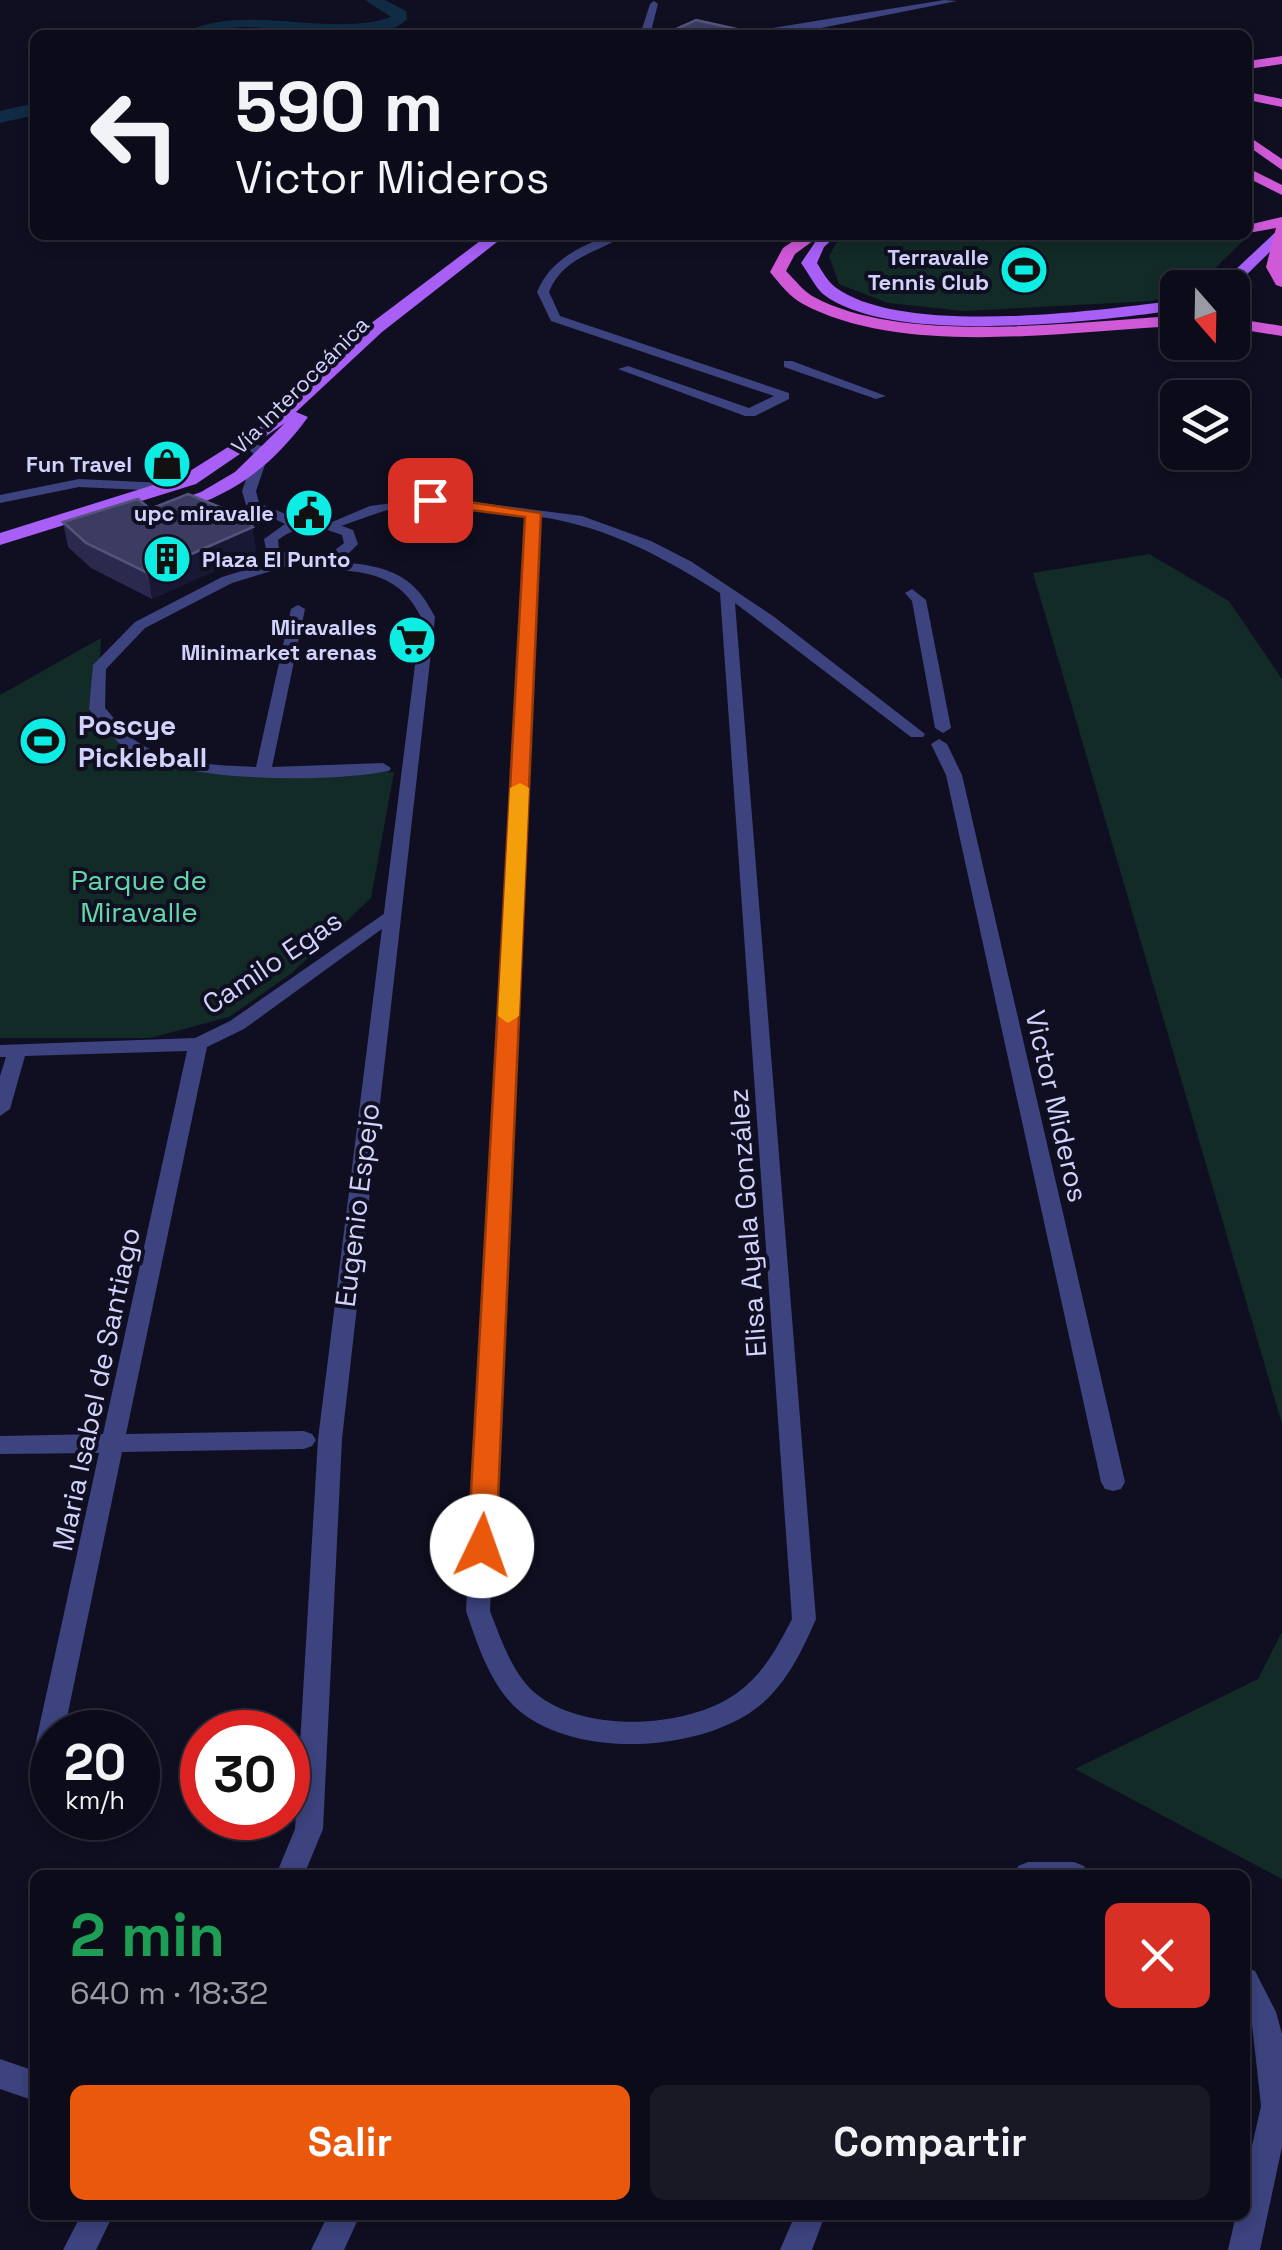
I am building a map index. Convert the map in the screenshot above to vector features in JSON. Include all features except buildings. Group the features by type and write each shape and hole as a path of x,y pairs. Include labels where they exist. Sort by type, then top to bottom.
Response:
{"highway":[{"path":"1252,52 1282,49"},
{"path":"1252,63 1282,59"},
{"path":"1252,97 1282,107"},
{"path":"1252,114 1282,107"},
{"path":"1252,143 1282,169"},
{"path":"1252,155 1282,169"},
{"path":"1252,177 1276,188"},
{"path":"1252,229 1282,222"},
{"path":"1282,231 1274,267 1282,282"},
{"path":"806,240 782,258 778,272 782,280 820,306 864,320 939,330 1160,322"},
{"path":"1250,326 1282,331"}],"main road":[{"path":"1242,270 1282,231"},
{"name":"Vía Interoceánica","path":"0,551 189,480 244,446 266,431 364,338 491,240"},
{"path":"823,240 809,263 816,279 836,295 883,312 934,319 998,320 1160,307"},
{"name":"Vía Interoceánica","path":"0,540 85,517 178,506 216,492 262,465 307,406 391,329 398,314"}],"street":[{"path":"782,30 953,0"},
{"path":"646,30 654,4"},
{"path":"607,240 568,257 554,272 543,292 555,318 791,393 750,412 624,369"},
{"path":"788,364 831,374 880,396"},
{"path":"811,384 831,374"},
{"path":"244,446 257,449 262,465 248,491 253,505 298,525 332,525 368,508 399,502 464,502 606,526 664,554 727,594 917,734 926,727 941,736"},
{"path":"189,480 163,494 165,501 205,513"},
{"path":"0,499 79,483 164,487"},
{"path":"79,483 71,506 85,517"},
{"path":"0,488 20,493"},
{"path":"348,533 399,502"},
{"name":"Elisa Ayala González","path":"534,513 478,1612 496,1660 526,1701 567,1724 625,1734 693,1725 746,1702 786,1659 804,1619 727,594"},
{"path":"227,580 267,542 298,525"},
{"path":"316,562 347,550 351,544 348,533 332,525"},
{"path":"267,542 289,561"},
{"name":"Eugenio Espejo","path":"292,1870 310,1829 330,1439 428,617 424,604 412,590 365,567 347,550"},
{"path":"289,561 227,580 140,625 98,668 97,709 135,748 192,766 263,772 384,768"},
{"name":"Eugenio Espejo","path":"289,561 365,567"},
{"name":"Victor Mideros","path":"912,593 920,600 941,736 954,775 1113,1482"},
{"path":"263,772 298,610"},
{"path":"732,628 746,620 765,620"},
{"name":"Camilo Egas","path":"9,1051 198,1044 237,1025 390,914"},
{"name":"Maria Isabel de Santiago","path":"56,1710 116,1445 198,1044"},
{"path":"0,1110 9,1051"},
{"path":"0,1445 304,1440"},
{"path":"1244,2250 1276,2106 1266,2022 1250,1991"},
{"path":"0,2074 30,2084"},
{"path":"78,2250 95,2220"},
{"path":"326,2250 342,2220"},
{"path":"796,2250 808,2220"}],"green space":[{"name":"Terravalle Tennis Club","path":"838,240 1244,240 1213,270 1160,270 1160,298 1152,301 964,311 888,303 839,284 829,256"},
{"path":"1149,554 1229,601 1282,679 1282,1424 1033,573"},
{"name":"Parque de Miravalle","path":"101,638 97,707 135,746 165,759 229,772 394,772 371,898 292,973 229,1017 150,1038 0,1038 0,695"},
{"path":"1282,1632 1282,1879 1075,1769 1258,1679"}],"waterway":[{"path":"210,30 241,22 322,29 393,24 399,19 400,15 373,0"},
{"path":"0,117 30,110"}],"slow traffic":[{"path":"508,1016 520,788"}],"place":[{"name":"Terravalle Tennis Club","path":"1024,270"},
{"name":"Fun Travel","path":"167,464"},
{"name":"upc miravalle","path":"309,513"},
{"name":"Plaza El Punto","path":"167,559"},
{"name":"Miravalles Minimarket arenas","path":"412,640"},
{"name":"Poscye Pickleball","path":"43,741"}],"route":[{"path":"430,500 534,513 482,1546"}]}
